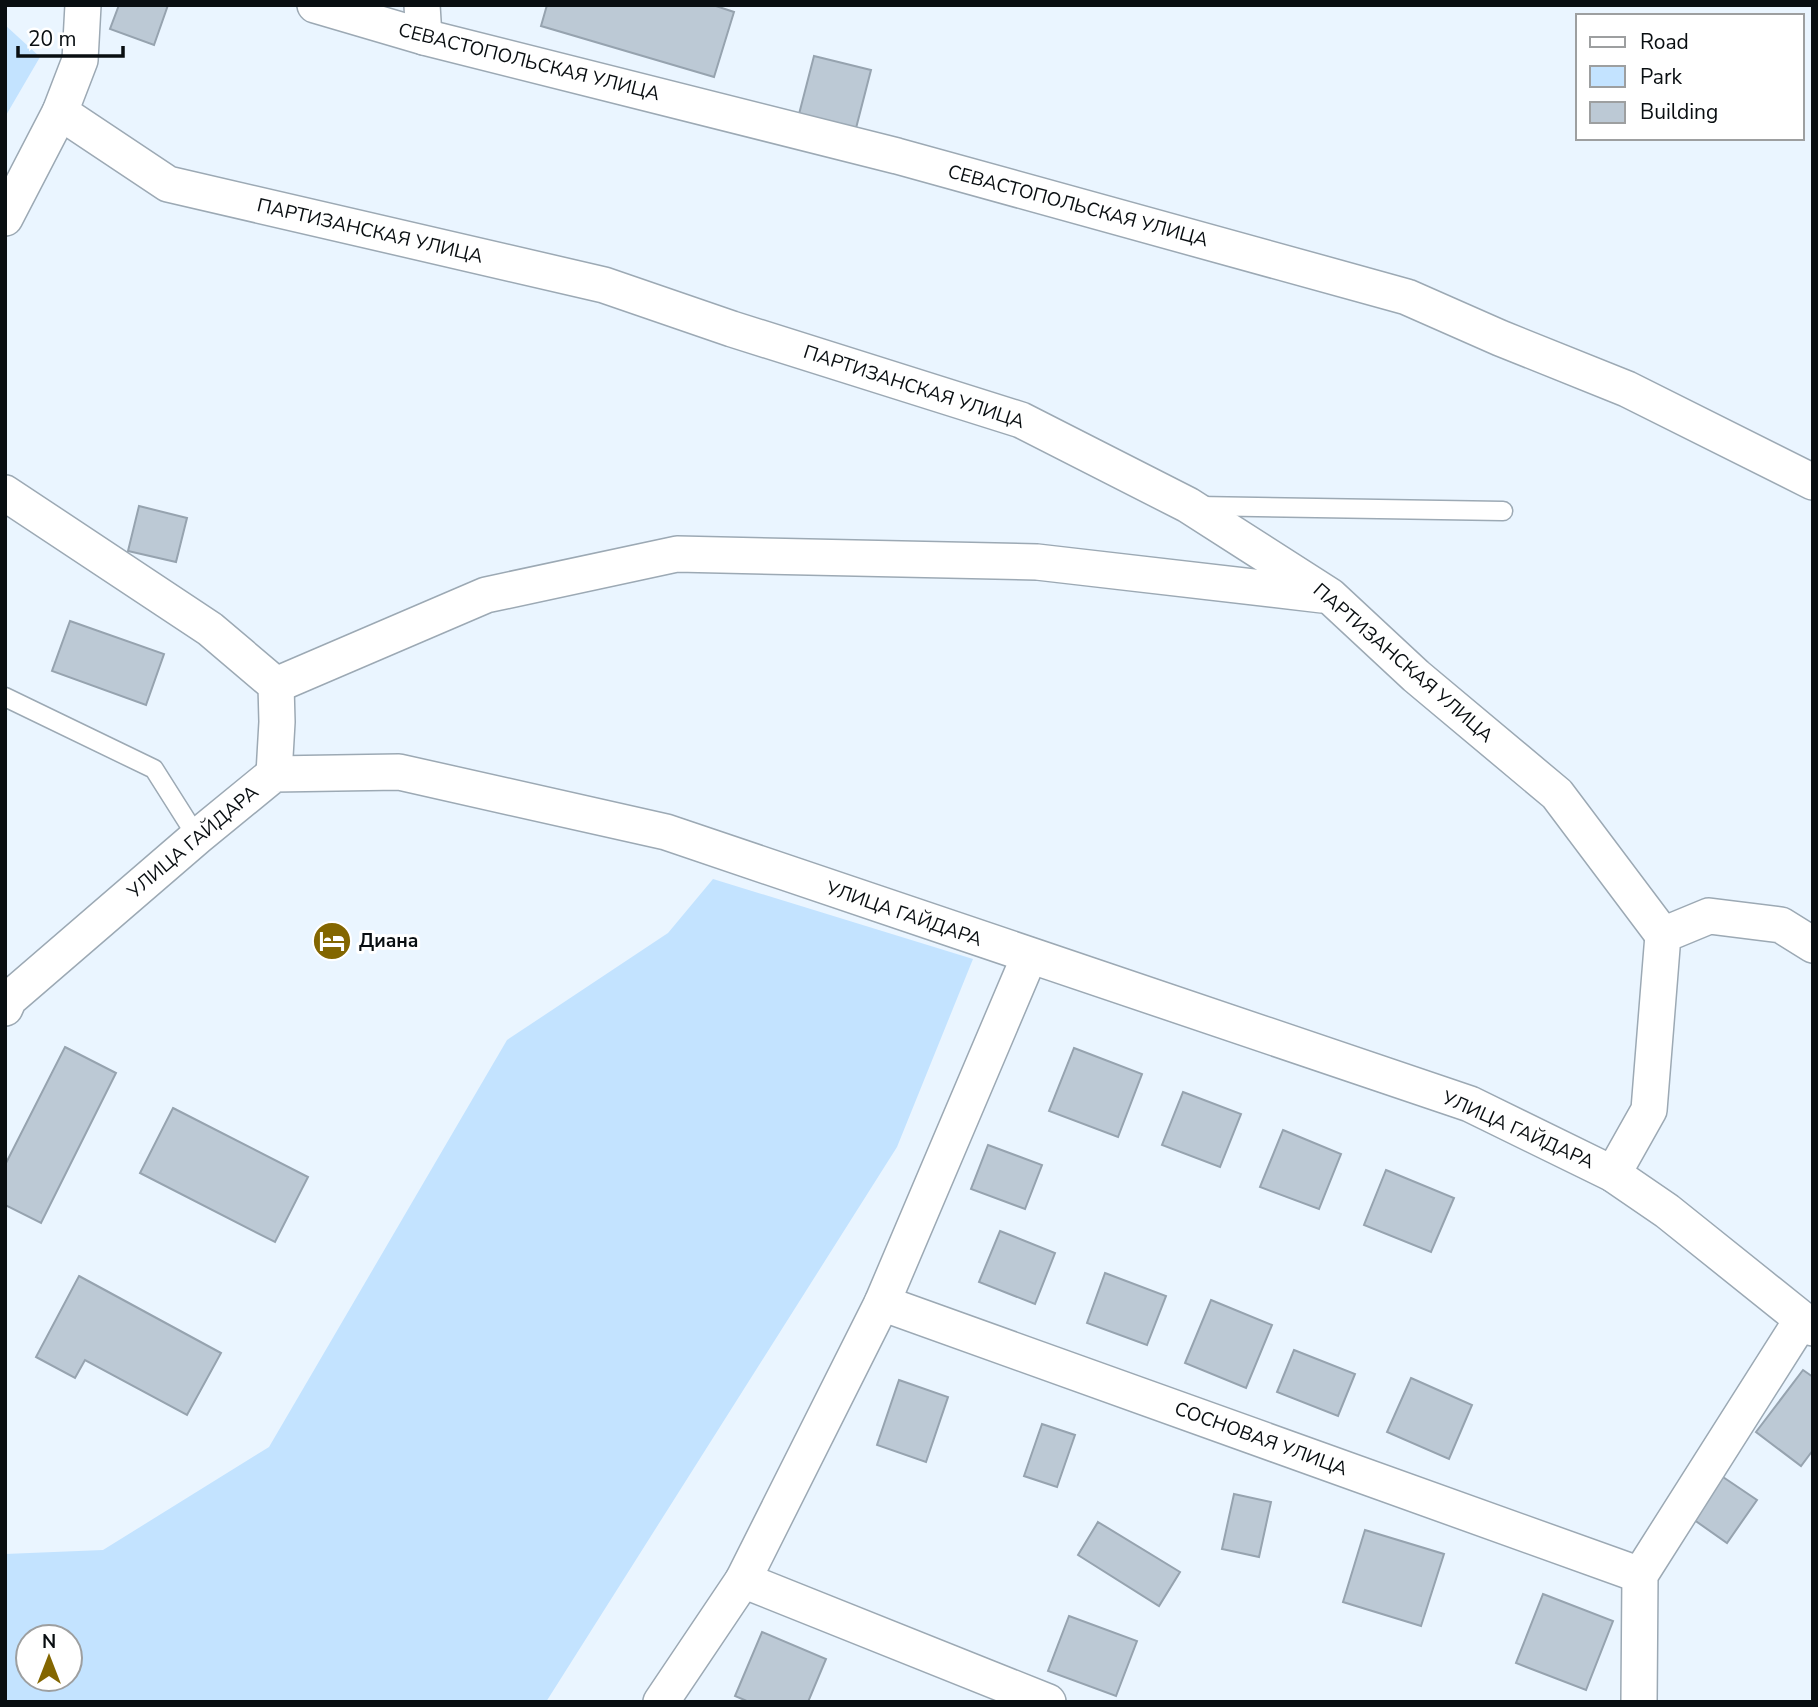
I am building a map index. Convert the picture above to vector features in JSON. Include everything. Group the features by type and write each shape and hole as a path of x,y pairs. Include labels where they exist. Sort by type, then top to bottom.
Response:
{"street":[{"path":"5,218 60,112 80,60 83,5"},
{"name":"СЕВАСТОПОЛЬСКАЯ УЛИЦА","path":"315,5 423,21 1407,297 1627,389 1813,482"},
{"name":"ПАРТИЗАНСКАЯ УЛИЦА","path":"60,112 168,184 604,285 732,329 1021,420 1188,505 1330,596 1416,676 1557,794 1663,935"},
{"path":"5,493 210,629 276,685 274,774"},
{"path":"276,685 486,595 677,554 1037,562 1330,596"},
{"name":"УЛИЦА ГАЙДАРА","path":"5,1008 9,999 274,774 399,772 666,832 1470,1104 1613,1174 1667,1211 1807,1324"},
{"path":"1613,1174 1649,1110 1663,935 1709,915 1781,925 1813,945"},
{"path":"661,1702 743,1580 882,1303 1029,957"},
{"name":"СОСНОВАЯ УЛИЦА","path":"882,1303 1640,1575"},
{"path":"1639,1702 1640,1575 1807,1324"},
{"path":"743,1580 1048,1702"}],"lane":[{"path":"1188,505 1503,511"},
{"path":"5,697 154,769 197,838"}],"green space":[{"path":"5,25 40,57 5,117"},
{"path":"713,879 973,959 897,1147 546,1702 5,1702 5,1554 103,1550 269,1447 507,1040 668,933"}],"building":[{"path":"119,5 168,5 154,45 110,29"},
{"path":"547,5 713,5 734,12 714,77 541,26"},
{"path":"814,56 871,70 855,132 798,118"},
{"path":"139,506 187,518 176,562 128,551"},
{"path":"70,621 164,654 146,705 52,671"},
{"path":"65,1047 116,1073 41,1223 5,1205 5,1165"},
{"path":"1074,1048 1142,1074 1118,1137 1049,1111"},
{"path":"1183,1092 1241,1114 1220,1167 1162,1145"},
{"path":"173,1108 308,1177 275,1242 140,1173"},
{"path":"1283,1130 1341,1154 1319,1209 1260,1187"},
{"path":"988,1145 1042,1165 1025,1209 971,1189"},
{"path":"1386,1170 1454,1198 1431,1252 1364,1225"},
{"path":"1000,1231 1055,1253 1035,1304 979,1282"},
{"path":"1105,1273 1166,1296 1147,1345 1087,1323"},
{"path":"79,1276 221,1353 187,1415 85,1360 75,1378 36,1357"},
{"path":"1211,1300 1272,1325 1246,1388 1185,1363"},
{"path":"1294,1350 1355,1374 1338,1416 1277,1392"},
{"path":"1803,1370 1813,1377 1813,1450 1801,1466 1756,1432"},
{"path":"1411,1378 1472,1405 1449,1459 1387,1432"},
{"path":"899,1380 948,1397 926,1462 877,1445"},
{"path":"1042,1424 1075,1435 1057,1487 1024,1476"},
{"path":"1720,1475 1757,1500 1727,1543 1690,1517"},
{"path":"1234,1494 1271,1502 1259,1557 1222,1549"},
{"path":"1098,1522 1180,1572 1159,1606 1078,1555"},
{"path":"1365,1530 1444,1554 1421,1626 1343,1602"},
{"path":"1543,1594 1613,1621 1586,1690 1516,1663"},
{"path":"1069,1616 1137,1641 1116,1696 1048,1671"},
{"path":"762,1632 826,1659 808,1702 749,1702 735,1696"}],"place":[{"name":"Диана","path":"332,941"}]}
